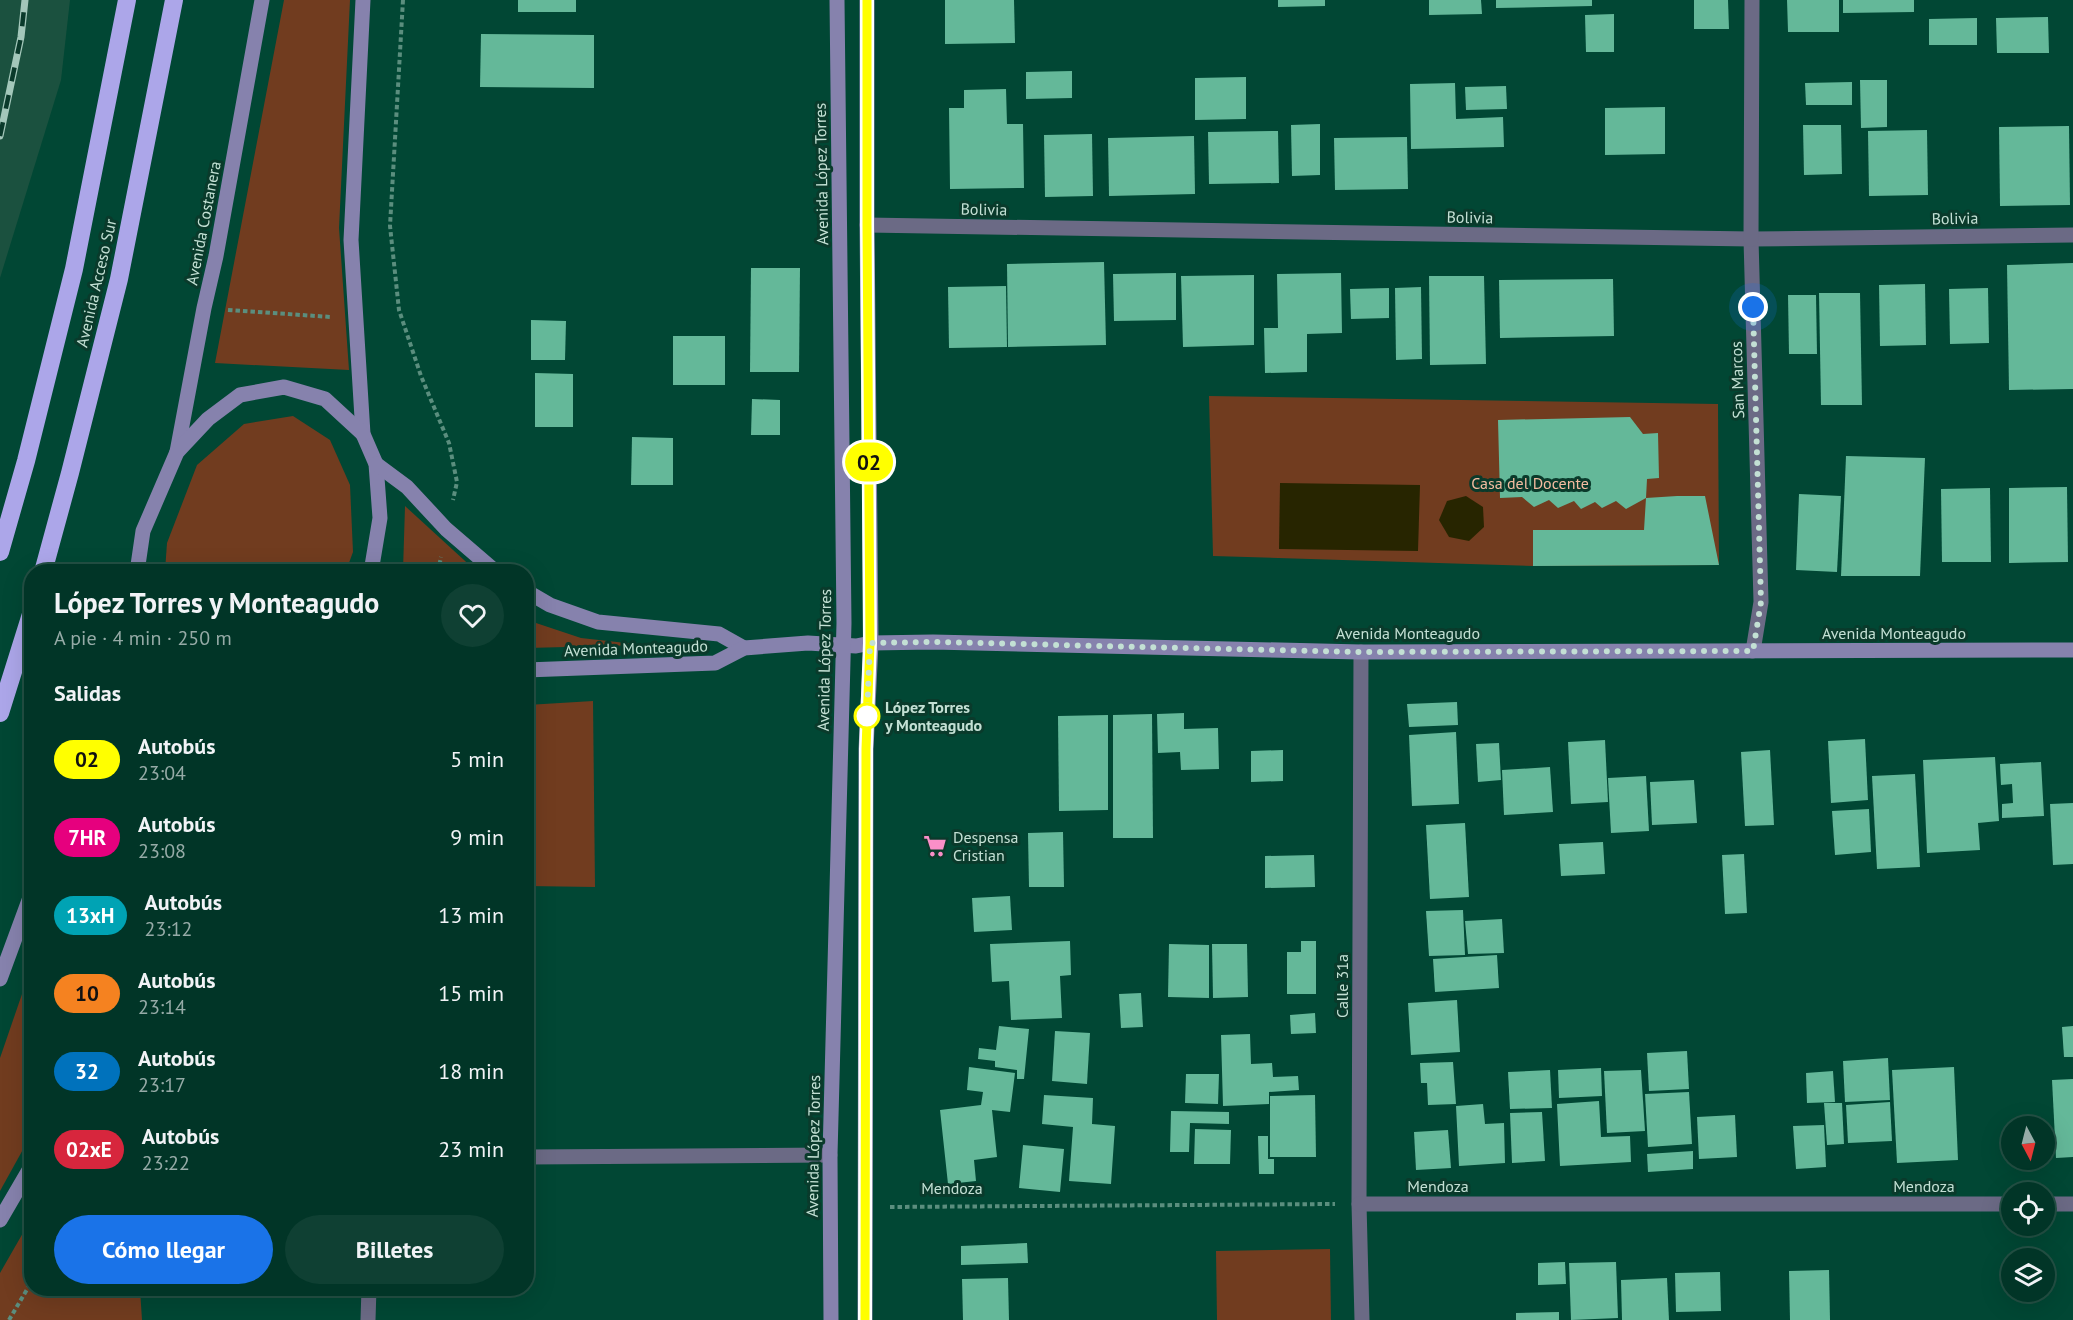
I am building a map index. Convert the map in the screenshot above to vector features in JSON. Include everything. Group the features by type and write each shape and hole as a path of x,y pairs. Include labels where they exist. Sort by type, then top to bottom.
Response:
{"highway":[{"name":"Avenida Acceso Sur","path":"0,552 26,461 74,269 127,0"},
{"name":"Avenida Acceso Sur","path":"44,564 70,473 119,279 174,0"},
{"path":"0,713 24,636"}],"main road":[{"name":"Avenida Costanera","path":"138,564 143,531 177,452 216,256 262,0"},
{"name":"Avenida Costanera","path":"363,0 351,240 363,434 376,464 380,518 372,564"},
{"name":"Avenida López Torres","path":"831,1320 830,1155 843,644 837,0"},
{"path":"865,1320 866,749 870,643 867,0"},
{"name":"Avenida Costanera","path":"177,452 208,419 240,395 284,387 325,399 363,434"},
{"path":"376,464 407,487 446,529 487,564"},
{"name":"Avenida Monteagudo","path":"534,596 550,605 598,622 719,634 744,648"},
{"name":"Avenida Monteagudo","path":"534,670 715,663 744,648 808,643 856,646 870,643 933,642 1361,652 2073,650"},
{"path":"0,979 24,914"},
{"path":"0,1220 24,1179"}],"street":[{"name":"San Marcos","path":"1752,0 1751,239 1761,602 1753,651"},
{"name":"Bolivia","path":"867,225 1751,239 2073,235"},
{"name":"Calle 31a","path":"1361,652 1359,1204 1362,1320"},
{"path":"534,1157 830,1155"},
{"name":"Mendoza","path":"1359,1204 2001,1204"},
{"path":"2055,1204 2073,1204"},
{"path":"368,1320 369,1296"}],"path":[{"path":"403,0 390,226 399,310 421,376 449,442 458,482 439,564"},
{"path":"204,308 356,318"},
{"name":"Mendoza","path":"865,1207 1359,1204"},
{"path":"9,1320 24,1295"}],"shaded area":[{"path":"0,0 70,0 61,80 0,278"},
{"path":"1280,483 1420,485 1418,551 1279,549"},
{"path":"1466,496 1483,507 1484,527 1469,541 1449,537 1439,520 1447,501"}],"green space":[{"path":"284,0 350,0 339,228 349,370 215,363"},
{"name":"Casa del Docente","path":"1209,396 1718,404 1719,565 1533,566 1213,556"},
{"path":"293,416 330,440 350,485 353,552 349,564 166,564 167,543 197,465 244,424"},
{"path":"405,506 468,564 403,564"},
{"path":"534,622 581,638 644,645 534,648"},
{"path":"593,701 595,887 534,886 534,705"},
{"path":"24,988 24,1148 0,1191 0,1058"},
{"path":"24,1231 24,1296 140,1296 142,1320 0,1320 0,1273"},
{"path":"1330,1249 1331,1320 1217,1320 1216,1251"}],"building":[{"path":"518,0 576,0 576,12 518,12"},
{"path":"945,0 1014,0 1015,43 945,44"},
{"path":"1278,0 1325,0 1325,6 1278,7"},
{"path":"1429,0 1481,0 1482,14 1429,15"},
{"path":"1496,0 1592,0 1592,6 1496,8"},
{"path":"1694,0 1728,0 1729,29 1694,29"},
{"path":"1787,0 1839,0 1839,32 1788,32"},
{"path":"1843,0 1914,0 1914,12 1843,13"},
{"path":"1614,14 1614,52 1586,52 1585,15"},
{"path":"2048,17 2049,53 1997,53 1996,18"},
{"path":"1977,18 1977,45 1929,45 1929,19"},
{"path":"481,34 594,35 594,88 480,87"},
{"path":"1072,71 1072,98 1026,99 1026,72"},
{"path":"1246,77 1246,119 1195,120 1195,78"},
{"path":"1860,80 1887,80 1887,127 1861,128"},
{"path":"1852,82 1852,105 1806,105 1805,83"},
{"path":"1455,83 1456,119 1503,117 1504,147 1411,149 1410,84"},
{"path":"1506,86 1507,109 1466,110 1465,87"},
{"path":"1006,89 1007,124 1023,124 1024,188 950,189 949,108 964,108 964,90"},
{"path":"1665,107 1665,154 1605,155 1605,108"},
{"path":"1320,124 1320,175 1292,176 1291,125"},
{"path":"1803,125 1841,125 1842,174 1804,175"},
{"path":"2069,126 2070,205 2000,206 1999,127"},
{"path":"1927,130 1928,195 1869,196 1868,131"},
{"path":"1278,131 1279,183 1209,184 1208,132"},
{"path":"1092,134 1093,196 1045,197 1044,135"},
{"path":"1194,136 1195,194 1109,196 1108,138"},
{"path":"1407,137 1408,189 1335,190 1334,138"},
{"path":"1104,262 1106,345 1008,347 1007,264"},
{"path":"2073,263 2073,389 2009,390 2007,265"},
{"path":"751,268 800,268 799,372 750,372"},
{"path":"1176,273 1176,320 1114,321 1113,274"},
{"path":"1341,273 1342,333 1307,334 1307,372 1265,373 1264,328 1278,328 1277,274"},
{"path":"1254,275 1254,345 1183,347 1181,276"},
{"path":"1429,276 1484,276 1486,364 1430,365"},
{"path":"1613,279 1614,336 1500,338 1499,280"},
{"path":"1925,284 1926,345 1880,346 1879,285"},
{"path":"1006,286 1007,347 949,348 948,287"},
{"path":"1421,287 1422,359 1396,360 1395,288"},
{"path":"1389,288 1389,318 1351,319 1350,289"},
{"path":"1988,288 1989,343 1950,344 1949,289"},
{"path":"1819,293 1860,293 1862,405 1821,405"},
{"path":"1788,295 1816,295 1817,354 1789,354"},
{"path":"531,320 566,321 565,360 531,360"},
{"path":"673,336 725,336 725,385 673,385"},
{"path":"535,373 573,374 573,427 535,427"},
{"path":"752,399 780,400 780,435 751,435"},
{"path":"1630,417 1643,434 1658,433 1659,478 1647,479 1646,498 1626,509 1616,501 1602,508 1595,502 1581,509 1574,501 1558,508 1549,500 1534,507 1522,497 1500,498 1498,420"},
{"path":"632,437 673,438 673,485 631,485"},
{"path":"1846,456 1925,458 1920,576 1841,576"},
{"path":"2067,487 2068,562 2009,563 2009,488"},
{"path":"1990,488 1991,562 1942,562 1941,489"},
{"path":"1799,494 1841,496 1837,572 1796,570"},
{"path":"1705,496 1719,565 1533,566 1533,530 1644,530 1646,498"},
{"path":"1457,702 1458,725 1409,727 1407,704"},
{"path":"1184,713 1184,729 1218,728 1219,769 1181,770 1180,752 1158,753 1157,714"},
{"path":"1152,714 1153,838 1113,838 1113,715"},
{"path":"1108,715 1108,810 1059,811 1058,716"},
{"path":"1456,732 1459,804 1412,806 1409,735"},
{"path":"1865,739 1868,800 1831,803 1828,741"},
{"path":"1605,740 1608,802 1571,804 1568,742"},
{"path":"1499,743 1501,780 1478,782 1476,744"},
{"path":"1283,750 1283,781 1251,782 1251,751"},
{"path":"1770,750 1774,825 1745,826 1741,752"},
{"path":"1995,757 1999,821 1978,823 1980,850 1927,853 1923,760"},
{"path":"2041,762 2044,816 2002,818 2002,804 2013,803 2012,784 2001,785 2000,764"},
{"path":"1550,767 1553,812 1504,815 1502,770"},
{"path":"1915,774 1920,867 1877,869 1872,776"},
{"path":"1646,776 1649,831 1611,833 1608,778"},
{"path":"1694,780 1697,823 1652,825 1650,782"},
{"path":"2073,803 2073,864 2053,865 2050,804"},
{"path":"1869,809 1871,852 1835,855 1832,811"},
{"path":"1465,823 1469,897 1430,899 1426,825"},
{"path":"1063,832 1064,887 1029,887 1028,833"},
{"path":"1603,842 1605,874 1561,876 1559,844"},
{"path":"1744,854 1747,913 1725,914 1722,855"},
{"path":"1314,855 1315,887 1265,888 1265,856"},
{"path":"1010,896 1012,930 974,932 972,898"},
{"path":"1463,910 1465,955 1429,956 1426,911"},
{"path":"1502,919 1504,953 1468,954 1465,921"},
{"path":"1070,941 1071,975 1060,976 1062,1018 1011,1020 1009,981 992,982 990,944"},
{"path":"1301,941 1316,941 1316,994 1287,994 1287,952 1301,952"},
{"path":"1169,944 1209,945 1209,998 1168,997"},
{"path":"1212,944 1247,944 1248,997 1213,998"},
{"path":"1497,955 1499,988 1435,992 1433,959"},
{"path":"1141,993 1143,1027 1121,1028 1119,994"},
{"path":"1457,1000 1460,1052 1411,1055 1408,1003"},
{"path":"1315,1013 1316,1033 1291,1034 1290,1015"},
{"path":"999,1026 1029,1029 1024,1079 1017,1079 1017,1070 995,1067 995,1061 978,1059 979,1048 996,1050"},
{"path":"2073,1026 2073,1057 2064,1057 2062,1027"},
{"path":"1055,1031 1090,1033 1087,1084 1052,1081"},
{"path":"1250,1034 1251,1064 1272,1063 1273,1077 1298,1076 1299,1090 1269,1092 1269,1104 1223,1106 1221,1035"},
{"path":"1687,1051 1689,1089 1649,1091 1647,1053"},
{"path":"1888,1058 1890,1100 1845,1102 1843,1061"},
{"path":"1453,1062 1456,1104 1428,1105 1427,1083 1421,1083 1420,1063"},
{"path":"969,1067 1015,1073 1010,1112 992,1110 997,1157 974,1160 976,1181 948,1184 940,1110 981,1105 983,1092 967,1090"},
{"path":"1954,1067 1958,1160 1897,1163 1892,1070"},
{"path":"1601,1068 1602,1096 1559,1098 1558,1070"},
{"path":"1550,1070 1552,1108 1510,1109 1508,1072"},
{"path":"1641,1070 1645,1131 1607,1133 1604,1071"},
{"path":"1833,1071 1835,1102 1807,1103 1806,1073"},
{"path":"1186,1074 1219,1074 1218,1104 1185,1103"},
{"path":"2073,1079 2073,1157 2056,1158 2052,1080"},
{"path":"1689,1092 1692,1144 1648,1147 1645,1094"},
{"path":"1044,1095 1093,1098 1092,1124 1115,1126 1111,1184 1069,1181 1073,1127 1042,1124"},
{"path":"1315,1095 1316,1157 1270,1157 1270,1096"},
{"path":"1599,1101 1601,1137 1630,1136 1631,1162 1560,1166 1557,1104"},
{"path":"1890,1102 1892,1141 1848,1143 1846,1105"},
{"path":"1824,1103 1842,1103 1844,1144 1827,1145"},
{"path":"1483,1104 1485,1124 1504,1123 1505,1163 1459,1166 1456,1106"},
{"path":"1171,1111 1229,1112 1229,1124 1190,1123 1189,1152 1170,1152"},
{"path":"1542,1112 1545,1161 1512,1163 1510,1113"},
{"path":"1735,1115 1737,1157 1699,1159 1697,1117"},
{"path":"1824,1125 1826,1167 1796,1169 1793,1126"},
{"path":"1195,1129 1231,1130 1230,1164 1194,1164"},
{"path":"1448,1130 1451,1168 1416,1170 1414,1132"},
{"path":"1258,1136 1268,1136 1268,1159 1274,1159 1274,1174 1259,1174"},
{"path":"1023,1145 1064,1149 1060,1192 1019,1188"},
{"path":"1693,1151 1693,1169 1648,1172 1647,1154"},
{"path":"1027,1243 1028,1263 961,1265 961,1246"},
{"path":"1565,1262 1566,1284 1538,1285 1538,1263"},
{"path":"1616,1262 1618,1318 1571,1320 1569,1263"},
{"path":"1829,1270 1830,1320 1790,1320 1789,1271"},
{"path":"1720,1272 1721,1311 1676,1312 1675,1273"},
{"path":"1008,1278 1009,1320 963,1320 962,1279"},
{"path":"1667,1278 1669,1320 1622,1320 1621,1280"},
{"path":"1559,1312 1559,1320 1516,1320 1516,1313"}],"railway":[{"path":"0,136 21,37 25,0"}],"bus line":[{"name":"02","path":"865,1320 866,749 870,643 867,0"}],"place":[{"name":"López Torres y Monteagudo","path":"867,716"},
{"name":"Despensa Cristian","path":"935,846"}],"route":[{"path":"867,716 870,643 933,642 1361,652 1753,651 1761,602 1753,307"}]}
